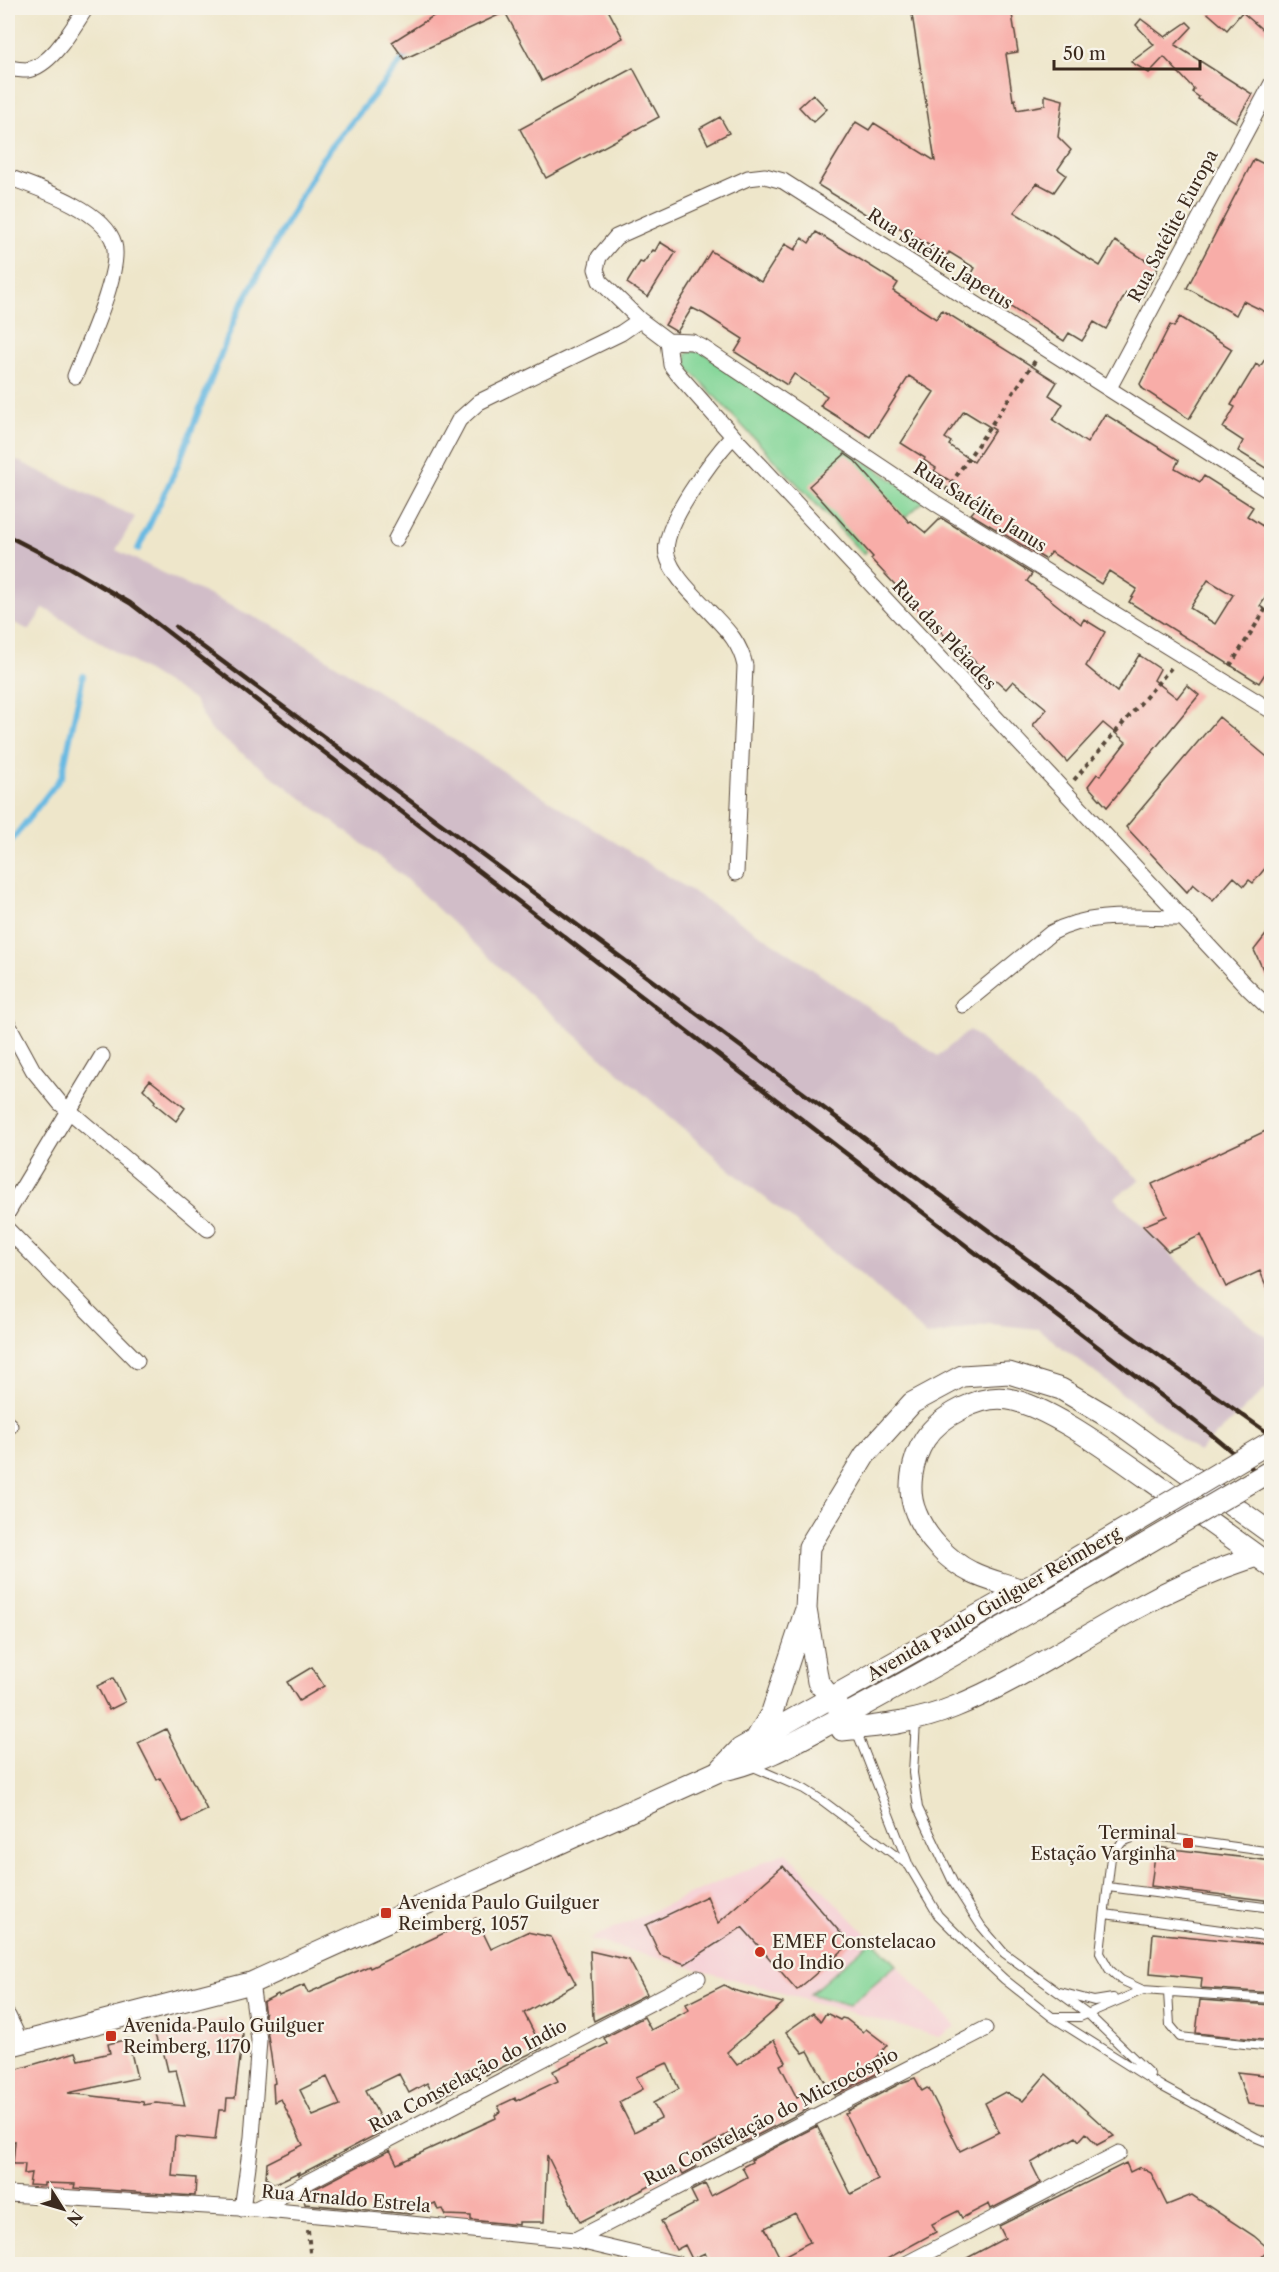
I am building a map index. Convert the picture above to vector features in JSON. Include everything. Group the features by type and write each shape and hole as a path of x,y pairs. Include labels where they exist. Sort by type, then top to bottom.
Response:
{"main road":[{"path":"1264,1561 1224,1567 1132,1610 1008,1682 952,1708 895,1725 850,1722 818,1682 806,1609 809,1547 865,1455 912,1403 962,1376 1009,1373 1061,1389 1117,1422 1272,1534"},
{"path":"1029,1586 971,1572 951,1558 932,1539 915,1513 911,1489 913,1466 926,1438 952,1413 983,1400 1007,1398 1030,1406 1071,1427 1264,1561"},
{"name":"Avenida Paulo Guilguer Reimberg","path":"719,1771 740,1749 1029,1586 1272,1440"},
{"name":"Avenida Paulo Guilguer Reimberg","path":"14,2045 251,1983 719,1771 747,1764 812,1733 850,1722 1043,1604 1272,1470"},
{"path":"754,1741 772,1712 806,1609"}],"street":[{"path":"8,68 28,70 44,62 57,49 86,8"},
{"name":"Rua Satélite Europa","path":"1109,388 1272,83"},
{"name":"Rua Satélite Japetus","path":"640,320 600,281 596,268 599,257 616,237 748,178 765,176 783,181 1272,493"},
{"path":"8,177 31,185 79,208 101,222 114,244 116,259 111,282 75,376"},
{"path":"396,539 459,420 479,402 621,333 640,320 668,341"},
{"name":"Rua das Plêiades","path":"668,341 672,365 677,373 733,436 1182,918 1272,1011"},
{"name":"Rua Satélite Janus","path":"668,341 692,342 702,347 937,504 1272,711"},
{"path":"733,436 688,495 673,525 666,553 672,567 734,638 742,652 745,666 736,873"},
{"path":"963,1005 1051,933 1067,924 1095,918 1182,918"},
{"path":"8,1024 33,1070 69,1110 208,1229"},
{"path":"8,1212 102,1056"},
{"path":"8,1230 137,1361"},
{"name":"Rua Constelação do Indio","path":"249,2209 698,1978"},
{"path":"249,2209 259,2040 251,1983"},
{"path":"8,2016 14,2045"},
{"name":"Rua Constelação do Microcóspio","path":"575,2241 985,2029"},
{"path":"906,2265 1119,2153"},
{"name":"Rua Arnaldo Estrela","path":"8,2194 249,2209 575,2241 677,2265"}],"lane":[{"path":"916,1719 913,1773 918,1808 953,1882 981,1926 1004,1953 1087,2013 1161,2086"},
{"path":"850,1722 909,1866 938,1915 1004,1979 1052,2017 1161,2086 1272,2144"},
{"path":"747,1764 823,1801 909,1866"},
{"path":"1272,1852 1142,1834 1122,1842 1111,1857 1100,1953 1109,1969 1121,1980 1143,1990 1272,1999"},
{"path":"1108,1887 1272,1908"},
{"path":"1105,1914 1272,1937"},
{"path":"1054,1991 1094,2001 1143,1990"},
{"path":"1168,1992 1170,2025 1180,2037 1272,2048"},
{"path":"1052,2017 1080,2017 1123,1996"}],"path":[{"path":"937,504 1044,348"},
{"path":"1221,679 1272,599"},
{"path":"1064,792 1182,655"},
{"path":"307,2214 311,2265"}],"shaded area":[{"path":"8,456 135,517 116,550 283,631 789,953 938,1056 970,1030 1140,1180 1114,1198 1211,1293 1271,1341 1271,1384 1198,1452 1038,1329 989,1324 927,1336 870,1282 734,1173 515,982 406,879 211,730 194,700 44,608 29,630 8,620"},
{"name":"EMEF Constelacao do Indio","path":"786,1852 956,2026 939,2037 589,1939"}],"green space":[{"path":"690,351 701,351 924,501 863,554 688,368 686,355"},
{"path":"872,1940 896,1965 849,2005 810,1994"}],"building":[{"path":"446,8 607,8 623,38 542,81 505,12 404,59 392,42"},
{"path":"911,8 1011,8 1018,52 1006,54 1013,100 1015,99 1017,110 1045,105 1045,95 1063,100 1058,137 1071,150 1058,169 1066,175 1054,192 1037,183 1014,212 1100,266 1115,241 1158,268 1140,302 1126,293 1106,329 1094,322 1082,341 1069,333 1064,341 968,280 975,268 949,252 942,263 930,255 934,248 896,226 893,231 818,185 856,122 869,130 874,123 935,161"},
{"path":"1202,8 1272,8 1272,38 1242,12 1227,30"},
{"path":"1141,19 1165,37 1187,22 1192,27 1175,45 1252,94 1236,122 1198,99 1199,97 1192,92 1194,89 1164,57 1149,73 1131,62 1154,45 1136,25"},
{"path":"633,68 659,117 546,178 520,129"},
{"path":"813,94 827,109 813,122 799,107"},
{"path":"720,117 729,133 708,144 700,128"},
{"path":"1254,159 1272,168 1272,315 1243,301 1236,315 1187,288"},
{"path":"816,232 898,283 893,291 936,319 942,310 1057,382 1049,395 1063,404 1053,420 1087,443 1105,414 1179,460 1175,468 1200,482 1204,476 1253,507 1247,516 1272,532 1272,588 1260,606 1272,614 1272,663 1259,683 1129,602 1137,589 1109,571 1101,584 1051,552 1045,559 971,514 978,506 966,498 968,494 934,471 936,468 924,460 925,458 901,443 934,392 909,376 870,437 820,406 827,396 794,374 787,385 735,352 743,339 704,314 692,308 677,332 665,325 711,251 761,282 785,244 795,250 802,238 809,243","holes":["964,411 995,430 974,462 949,445 951,442 945,438","1208,580 1233,595 1215,624 1190,608"]},
{"path":"660,242 676,252 648,297 627,283 640,262 643,263 653,250 655,251"},
{"path":"1180,317 1232,349 1189,419 1143,389 1140,384 1170,325 1174,327"},
{"path":"1272,348 1272,472 1238,451 1243,441 1223,428 1235,407 1231,405 1256,364 1260,367"},
{"path":"845,454 855,461 909,522 911,521 926,533 941,518 1032,574 1027,581 1081,624 1084,619 1105,632 1086,666 1117,692 1139,655 1160,669 1154,680 1177,698 1187,685 1199,695 1107,807 1088,786 1097,774 1100,776 1126,742 1103,723 1067,762 1033,725 1047,709 1013,681 1006,689 996,680 994,682 949,634 946,637 915,606 871,559 873,557 809,486"},
{"path":"1219,717 1272,761 1272,860 1253,883 1249,880 1244,886 1234,877 1213,901 1193,884 1187,892 1126,827"},
{"path":"1272,927 1272,989 1254,950"},
{"path":"150,1080 185,1108 176,1121 154,1103 155,1101 143,1089"},
{"path":"1272,1128 1271,1298 1260,1271 1226,1287 1201,1235 1168,1251 1143,1226 1167,1216 1152,1184"},
{"path":"312,1667 324,1686 299,1701 287,1682"},
{"path":"113,1678 125,1702 109,1710 97,1686"},
{"path":"166,1729 207,1810 183,1822 160,1778 157,1780 138,1743"},
{"path":"1156,1847 1272,1861 1272,1901 1151,1886"},
{"path":"783,1866 850,1944 797,1990 742,1927 685,1964 660,1955 646,1925 707,1896 718,1923"},
{"path":"476,1918 491,1949 527,1932 551,1937 576,1984 524,2013 542,2048 486,2075 481,2064 453,2077 458,2088 437,2100 427,2083 409,2093 399,2074 366,2090 385,2128 381,2132 299,2175 299,2172 273,2183 266,2178 267,2163 303,2145 281,2099 274,2102 273,2084 275,2083 263,2002 304,1985 308,1993 369,1966 370,1968","holes":["327,2077 340,2105 313,2116 300,2090"]},
{"path":"1153,1933 1272,1945 1272,1993 1201,1988 1202,1978 1150,1973"},
{"path":"590,1951 629,1960 647,1994 594,2021"},
{"path":"724,1985 733,1990 783,2003 727,2052 737,2065 774,2040 786,2062 780,2065 797,2098 801,2095 808,2109 742,2143 735,2130 704,2147 708,2156 694,2163 696,2167 683,2174 681,2170 580,2222 547,2155 544,2222 519,2222 519,2225 471,2220 471,2216 446,2215 443,2209 438,2210 435,2203 411,2214 305,2204 303,2195 390,2150 397,2164 496,2118 495,2115 501,2112 498,2106 515,2098 516,2101 558,2081 553,2071 607,2044 604,2038 644,2017 651,2030 689,2010 686,2004","holes":["667,2063 679,2089 653,2103 661,2118 634,2132 619,2102 643,2089 636,2077"]},
{"path":"1200,2000 1272,2005 1272,2041 1196,2033"},
{"path":"813,2013 821,2021 826,2013 840,2020 846,2019 863,2032 866,2029 887,2045 871,2065 880,2072 835,2095 808,2051 803,2053 786,2032"},
{"path":"220,2019 231,2021 243,2034 235,2098 227,2098 226,2110 219,2110 215,2140 175,2136 172,2176 196,2178 195,2196 75,2188 76,2184 29,2185 31,2173 24,2174 25,2164 13,2164 15,2141 8,2142 8,2072 76,2052 79,2060 110,2053 108,2044 128,2039 137,2078 68,2093 143,2102 144,2105 156,2103 185,2106 176,2070 168,2071 162,2046 159,2047 154,2032 188,2023 190,2029"},
{"path":"1237,2072 1272,2076 1272,2107 1248,2104"},
{"path":"1046,2074 1114,2136 1097,2145 1086,2133 1079,2141 1076,2137 1031,2163 1041,2183 991,2209 989,2204 962,2218 958,2211 932,2224 936,2232 876,2265 711,2265 705,2253 692,2259 685,2245 676,2250 661,2221 697,2203 691,2191 705,2184 711,2196 747,2177 742,2167 752,2162 751,2160 817,2126 851,2194 878,2180 845,2114 903,2082 915,2078 922,2091 929,2089 960,2151 999,2132 985,2103 1005,2092 1023,2101","holes":["795,2213 810,2242 780,2258 765,2228"]},
{"path":"1126,2163 1130,2172 1140,2167 1151,2173 1167,2205 1192,2195 1254,2236 1269,2249 1251,2265 954,2265 1005,2238 999,2226"}],"waterway":[{"path":"138,549 177,467 237,313 321,160 408,53"},
{"path":"8,845 62,776 83,676"}],"railway":[{"path":"8,536 130,603 1206,1430 1272,1485"},
{"path":"176,627 1113,1323 1272,1436"}],"place":[{"name":"Terminal Estação Varginha","path":"1188,1843"},
{"name":"Avenida Paulo Guilguer Reimberg, 1057","path":"386,1913"},
{"name":"EMEF Constelacao do Indio","path":"760,1952"},
{"name":"Avenida Paulo Guilguer Reimberg, 1170","path":"111,2036"}]}
